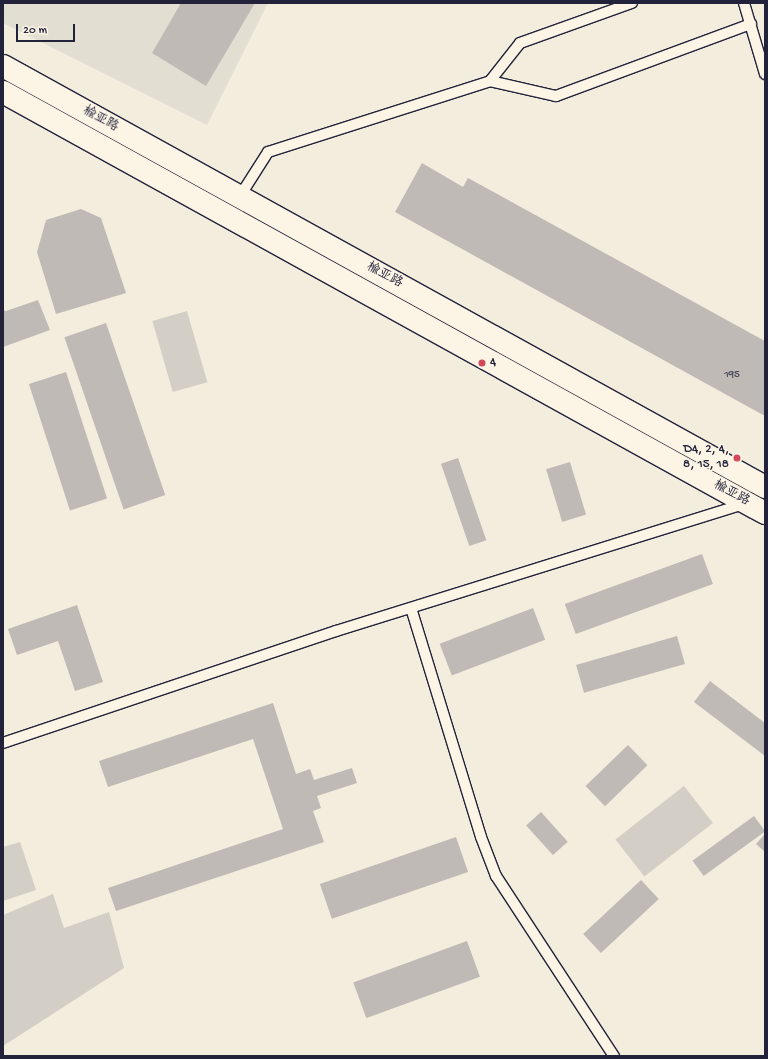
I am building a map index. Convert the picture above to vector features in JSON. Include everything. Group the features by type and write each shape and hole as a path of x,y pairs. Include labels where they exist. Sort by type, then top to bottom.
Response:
{"highway":[{"name":"榆亚路","path":"3,66 765,487"},
{"name":"榆亚路","path":"3,92 756,508"}],"lane":[{"path":"490,81 520,43 632,3"},
{"path":"744,3 765,74"},
{"path":"240,196 268,152 490,81 556,96 751,24"},
{"path":"3,743 411,608 756,508"},
{"path":"411,608 481,837 496,876 614,1056"}],"shaded area":[{"path":"3,3 268,3 207,125 3,23"},
{"path":"187,311 207,382 173,392 152,321"},
{"path":"684,786 713,823 644,877 615,840"},
{"path":"20,842 36,890 3,901 3,847"},
{"path":"53,894 64,928 109,912 124,968 3,1046 3,915"}],"building":[{"path":"181,3 255,3 206,86 152,53"},
{"path":"422,163 463,187 468,178 765,341 765,416 395,212"},
{"path":"81,209 101,218 126,293 56,314 37,252 46,220"},
{"path":"38,300 50,330 3,347 3,310 6,311"},
{"path":"106,323 165,495 124,509 64,337"},
{"path":"66,372 107,498 70,511 29,384"},
{"path":"458,458 486,540 469,546 441,464"},
{"path":"570,462 586,515 562,522 546,469"},
{"path":"702,554 713,584 576,634 565,604"},
{"path":"77,605 103,682 75,691 58,641 17,655 8,629"},
{"path":"533,608 545,640 452,676 440,644"},
{"path":"677,636 685,664 584,693 576,665"},
{"path":"710,681 765,723 765,756 694,702"},
{"path":"273,703 296,774 310,769 314,780 352,768 357,783 317,796 321,808 313,811 324,842 116,911 108,888 283,829 253,739 108,787 99,761"},
{"path":"628,745 647,765 605,806 586,786"},
{"path":"541,812 568,842 553,855 526,825"},
{"path":"754,816 765,831 704,876 693,861"},
{"path":"765,834 765,852 756,844"},
{"path":"456,837 468,872 332,919 320,884"},
{"path":"641,880 659,899 601,953 583,934"},
{"path":"467,941 480,977 366,1018 353,982"}],"place":[{"name":"4","path":"482,363"},
{"name":"D4, 2, 4, 8, 15, 18","path":"737,458"}]}
